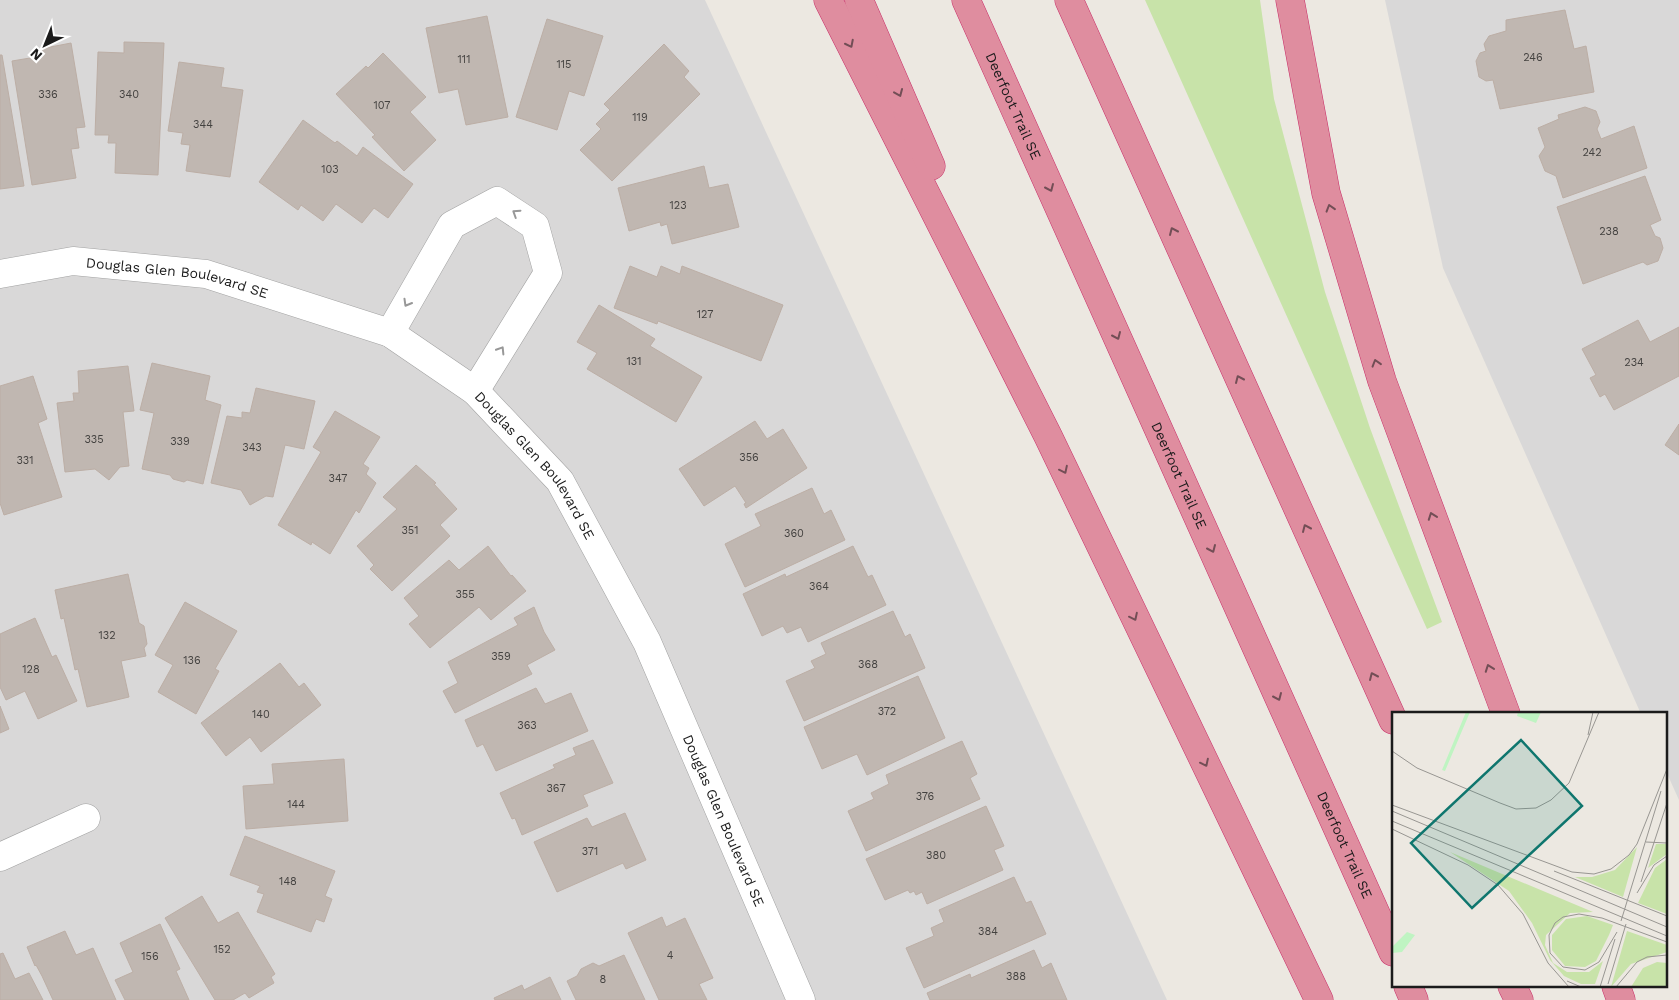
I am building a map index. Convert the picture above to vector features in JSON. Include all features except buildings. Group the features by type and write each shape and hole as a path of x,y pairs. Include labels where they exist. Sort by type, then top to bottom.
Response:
{"highway":[{"path":"828,0 1048,436 1318,1000"},
{"path":"859,0 1048,436"},
{"name":"Deerfoot Trail SE","path":"966,0 1392,950"},
{"path":"1069,0 1392,718"},
{"path":"1290,0 1326,193 1382,381 1505,712"},
{"path":"1409,988 1414,1000"},
{"path":"1513,988 1519,1000"},
{"path":"1617,988 1621,1000"}],"street":[{"path":"390,333 452,225 497,202 535,226 548,273 475,391"},
{"name":"Douglas Glen Boulevard SE","path":"0,274 73,261 206,274 390,333 475,391 560,481 647,642 800,1000"},
{"path":"0,857 86,818"}],"shaded area":[{"path":"0,0 705,0 1167,1000 0,1000"},
{"path":"1385,0 1679,0 1679,800 1666,771 1666,712 1640,712 1443,268"}],"green space":[{"path":"1145,0 1260,0 1274,99 1325,292 1370,428 1442,622 1427,629"}]}
